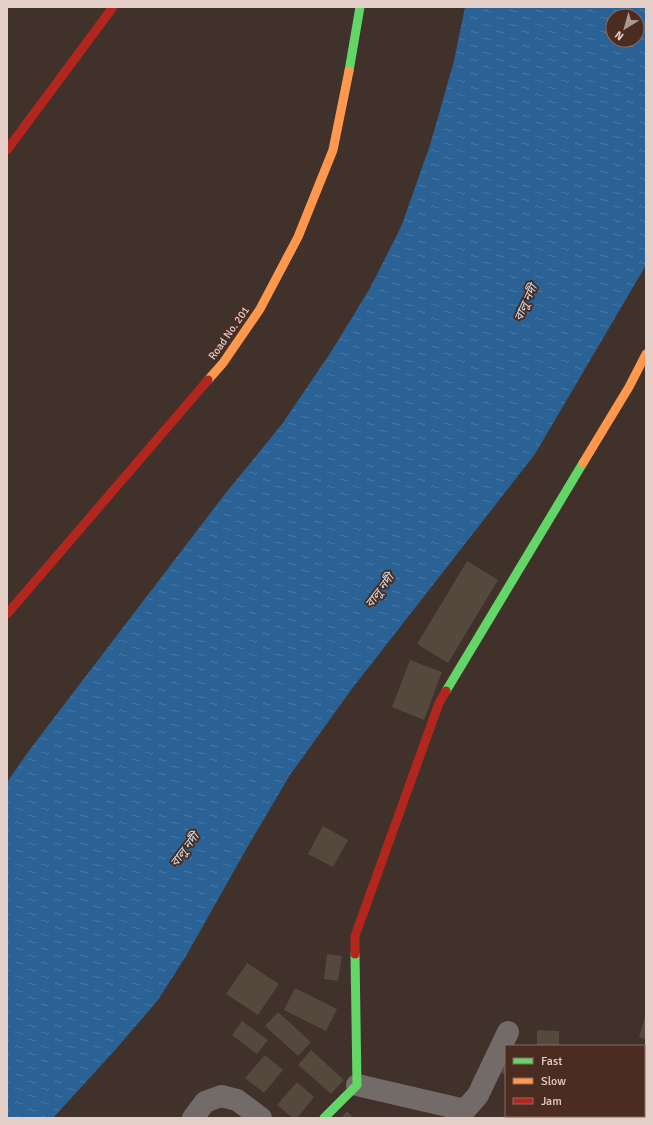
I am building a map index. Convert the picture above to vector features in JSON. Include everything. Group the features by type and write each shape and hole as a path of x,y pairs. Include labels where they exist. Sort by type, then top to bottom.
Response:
{"street":[{"path":"7,150 113,7"},
{"name":"Road No. 201","path":"7,614 223,363 260,309 298,238 333,150 356,36 360,7"},
{"path":"324,1118 358,1085 354,936 439,703 629,387 646,354"},
{"path":"358,1085 465,1110 478,1094 508,1032"},
{"path":"193,1118 205,1102 221,1096 237,1100 261,1118"}],"water":[{"name":"বালু নদী","path":"465,7 646,7 646,265 535,454 351,690 290,775 186,956 158,1000 53,1118 7,1118 7,782 31,748 225,494 282,424 331,352 370,288 401,227 430,145 454,61"}],"building":[{"path":"467,561 498,580 448,663 417,644"},
{"path":"410,660 442,672 424,720 392,707"},
{"path":"323,826 348,840 333,867 308,854"},
{"path":"327,954 342,956 338,981 324,979"},
{"path":"247,963 279,984 258,1015 226,994"},
{"path":"295,988 337,1009 326,1031 284,1010"},
{"path":"278,1012 311,1042 298,1056 265,1026"},
{"path":"646,1013 646,1040 639,1037"},
{"path":"242,1021 268,1040 257,1054 232,1035"},
{"path":"537,1030 559,1031 559,1045 537,1045"},
{"path":"311,1050 344,1080 331,1094 298,1065"},
{"path":"265,1055 283,1070 264,1093 245,1078"},
{"path":"505,1057 505,1075 499,1072"},
{"path":"297,1082 314,1097 297,1118 293,1118 277,1105"},
{"path":"347,1111 354,1118 341,1118"}],"traffic: fast":[{"path":"349,71 360,7"},
{"path":"446,691 583,463"},
{"path":"324,1118 357,1085 355,954"}],"traffic: slow":[{"path":"208,380 223,363 260,309 298,237 333,150 349,71"},
{"path":"583,463 629,387 646,354"}],"traffic: jam":[{"path":"7,150 113,7"},
{"path":"7,614 208,380"},
{"path":"355,954 355,936 439,703 446,691"}]}
